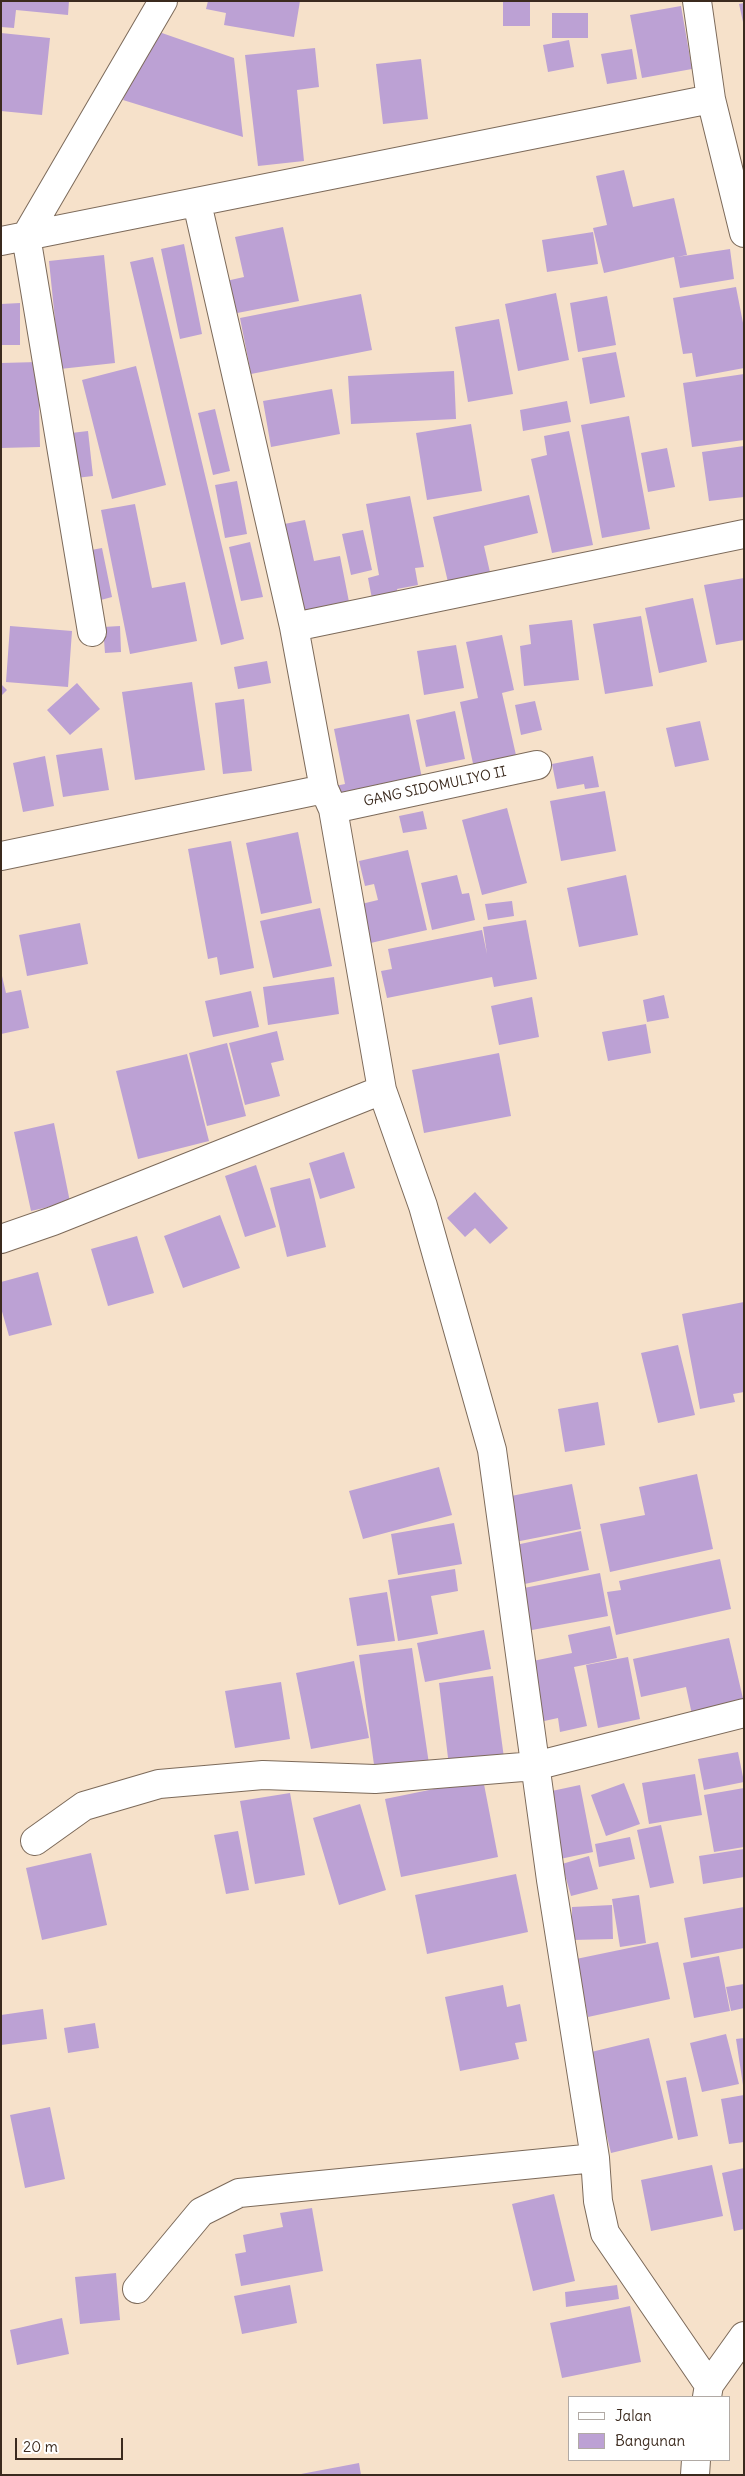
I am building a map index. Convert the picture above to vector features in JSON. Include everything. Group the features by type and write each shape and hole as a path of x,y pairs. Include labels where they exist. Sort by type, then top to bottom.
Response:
{"street":[{"path":"92,632 13,238 163,1"},
{"path":"697,1 711,98 744,233"},
{"path":"13,238 197,203 711,98"},
{"path":"197,203 294,627 382,1090 422,1206 492,1450 535,1766 595,2158 598,2201 605,2233 708,2391 744,2336"},
{"path":"294,627 744,534"},
{"name":"GANG SIDOMULIYO II","path":"1,856 537,765"},
{"path":"1,1239 53,1221 382,1090"},
{"path":"35,1841 84,1806 159,1784 262,1775 375,1779 535,1766 744,1713"},
{"path":"137,2289 201,2212 239,2193 595,2158"},
{"path":"695,2475 696,2461"}],"building":[{"path":"1,1 69,1 68,15 16,10 14,28 1,27"},
{"path":"208,1 300,1 294,37 224,25 226,13 206,9"},
{"path":"503,1 530,1 530,26 503,26"},
{"path":"744,3 744,22 743,22 739,4"},
{"path":"681,6 692,69 642,78 630,15"},
{"path":"552,13 588,13 588,38 552,38"},
{"path":"159,32 234,58 243,137 123,100 143,47"},
{"path":"1,33 50,38 42,115 1,111"},
{"path":"569,40 574,67 548,72 543,45"},
{"path":"315,48 319,87 297,90 304,161 258,166 245,55"},
{"path":"632,49 637,79 607,84 601,54"},
{"path":"421,59 428,119 383,124 376,64"},
{"path":"624,170 633,207 674,198 687,255 677,257 730,249 734,279 680,288 674,257 604,273 593,228 607,225 596,176"},
{"path":"283,227 299,301 232,314 226,281 244,277 235,237"},
{"path":"593,232 598,264 547,272 542,240"},
{"path":"184,244 202,334 180,339 161,249"},
{"path":"104,255 115,363 60,369 49,261"},
{"path":"153,257 244,639 221,645 130,262"},
{"path":"736,287 744,328 744,368 696,377 692,353 683,354 673,298"},
{"path":"556,293 569,360 518,371 505,304"},
{"path":"361,294 372,350 251,374 240,318"},
{"path":"607,296 616,345 578,352 570,303"},
{"path":"20,303 20,345 1,345 1,304"},
{"path":"499,319 513,394 468,402 455,327"},
{"path":"616,352 625,397 590,404 582,358"},
{"path":"38,362 40,447 1,448 1,363"},
{"path":"136,366 166,485 112,499 82,380"},
{"path":"454,371 456,419 351,424 348,376"},
{"path":"744,374 744,440 692,447 683,383"},
{"path":"332,389 340,434 271,447 263,401"},
{"path":"567,401 571,422 523,431 520,410"},
{"path":"215,409 230,471 213,475 198,413"},
{"path":"629,416 650,529 602,538 581,425"},
{"path":"471,424 482,491 427,500 416,433"},
{"path":"88,431 93,476 76,478 71,433"},
{"path":"569,431 593,545 552,553 531,459 547,455 544,436"},
{"path":"744,446 744,497 709,501 702,452"},
{"path":"667,448 675,487 648,492 641,453"},
{"path":"237,481 247,534 225,538 215,485"},
{"path":"529,495 538,533 484,546 492,581 450,591 433,517"},
{"path":"410,496 424,567 415,568 418,585 397,589 400,604 374,609 368,578 379,575 366,504"},
{"path":"135,504 152,588 185,582 197,641 130,654 101,510"},
{"path":"305,520 314,561 340,556 351,612 293,623 274,526"},
{"path":"363,530 372,570 351,575 342,534"},
{"path":"250,542 263,597 241,601 229,547"},
{"path":"102,548 112,597 97,601 86,551"},
{"path":"744,578 744,640 716,645 704,585"},
{"path":"693,598 707,662 659,673 645,608"},
{"path":"641,616 653,686 605,694 593,624"},
{"path":"572,620 579,680 524,686 520,646 531,644 529,625"},
{"path":"10,626 72,631 68,687 6,682"},
{"path":"120,626 121,652 105,653 103,627"},
{"path":"502,635 514,690 502,693 518,764 475,773 460,702 478,698 466,642"},
{"path":"456,645 464,688 424,695 417,651"},
{"path":"267,661 271,683 238,689 234,667"},
{"path":"192,682 205,770 135,780 122,692"},
{"path":"77,683 100,709 70,735 47,710"},
{"path":"1,684 7,690 1,696"},
{"path":"244,699 252,771 223,774 215,703"},
{"path":"535,701 542,730 521,735 515,705"},
{"path":"455,711 465,759 426,767 416,720"},
{"path":"409,714 424,788 339,805 335,786 345,784 334,729"},
{"path":"700,721 709,760 675,767 666,728"},
{"path":"102,748 109,790 63,797 56,755"},
{"path":"45,756 54,806 23,812 13,763"},
{"path":"593,756 599,787 585,789 584,784 557,789 552,764"},
{"path":"605,791 616,851 561,861 550,801"},
{"path":"507,808 527,883 482,895 462,820"},
{"path":"423,811 427,829 403,833 399,816"},
{"path":"298,832 312,903 261,914 246,843"},
{"path":"231,841 254,968 220,975 217,957 208,959 188,849"},
{"path":"408,850 427,930 362,945 353,906 378,900 374,884 365,886 359,861"},
{"path":"457,875 462,894 469,893 475,920 432,930 421,883"},
{"path":"626,875 638,935 579,947 567,888"},
{"path":"512,901 514,916 488,920 485,904"},
{"path":"320,908 332,966 273,978 260,921"},
{"path":"526,920 537,979 494,987 492,977 387,998 381,971 392,969 388,949 482,930 487,954 483,927"},
{"path":"80,923 88,964 27,976 19,935"},
{"path":"2,976 6,993 21,990 29,1028 1,1034"},
{"path":"334,977 339,1014 268,1025 263,987"},
{"path":"251,991 259,1027 213,1037 205,1001"},
{"path":"664,995 669,1018 647,1022 643,1000"},
{"path":"532,997 539,1037 499,1045 491,1006"},
{"path":"646,1024 651,1053 608,1061 602,1032"},
{"path":"277,1031 284,1060 271,1063 280,1096 245,1105 229,1043"},
{"path":"227,1043 246,1116 207,1126 189,1053"},
{"path":"499,1053 511,1116 424,1133 412,1070"},
{"path":"187,1054 209,1141 138,1159 116,1071"},
{"path":"54,1123 70,1202 31,1211 14,1132"},
{"path":"344,1152 355,1188 320,1199 309,1163"},
{"path":"256,1165 276,1227 245,1237 225,1176"},
{"path":"310,1178 326,1247 287,1257 270,1188"},
{"path":"475,1192 508,1228 490,1244 475,1228 465,1237 447,1218"},
{"path":"220,1215 240,1268 183,1288 164,1236"},
{"path":"137,1236 154,1293 108,1306 91,1249"},
{"path":"38,1272 52,1325 9,1336 1,1308 1,1282"},
{"path":"744,1302 744,1392 733,1394 735,1402 700,1409 682,1314"},
{"path":"678,1345 695,1415 658,1423 641,1353"},
{"path":"598,1402 605,1445 565,1452 558,1409"},
{"path":"439,1467 452,1515 363,1539 349,1491"},
{"path":"697,1474 713,1549 610,1572 600,1524 645,1515 639,1487"},
{"path":"572,1484 581,1529 510,1543 501,1498"},
{"path":"454,1523 462,1564 398,1575 391,1534"},
{"path":"581,1531 589,1570 520,1585 511,1546"},
{"path":"720,1559 731,1609 616,1635 607,1592 621,1590 619,1581"},
{"path":"455,1569 458,1591 431,1596 438,1634 398,1641 388,1580"},
{"path":"600,1573 608,1616 521,1632 524,1588"},
{"path":"387,1592 395,1641 357,1646 349,1598"},
{"path":"610,1626 617,1658 574,1667 587,1726 560,1732 558,1718 535,1723 523,1663 572,1653 568,1635"},
{"path":"484,1630 491,1669 425,1682 417,1643"},
{"path":"729,1638 744,1703 693,1719 686,1687 641,1697 633,1659"},
{"path":"412,1648 429,1764 375,1772 359,1655"},
{"path":"628,1657 640,1719 598,1728 586,1665"},
{"path":"354,1661 369,1738 311,1749 296,1673"},
{"path":"493,1676 504,1758 449,1766 439,1683"},
{"path":"281,1682 290,1739 235,1748 225,1691"},
{"path":"738,1752 744,1782 704,1790 698,1759"},
{"path":"695,1774 702,1815 649,1824 642,1783"},
{"path":"483,1779 498,1857 401,1877 385,1799"},
{"path":"624,1783 640,1824 606,1836 591,1795"},
{"path":"580,1785 593,1852 560,1859 547,1792"},
{"path":"744,1788 744,1847 714,1852 704,1795"},
{"path":"290,1793 305,1875 255,1884 240,1801"},
{"path":"360,1804 386,1890 339,1905 313,1818"},
{"path":"661,1825 674,1883 650,1888 637,1830"},
{"path":"238,1831 249,1890 226,1894 214,1835"},
{"path":"630,1837 635,1859 599,1867 595,1844"},
{"path":"744,1849 744,1877 703,1884 699,1856"},
{"path":"91,1853 107,1925 42,1940 26,1868"},
{"path":"589,1856 598,1889 571,1896 562,1864"},
{"path":"516,1874 528,1932 427,1954 415,1895"},
{"path":"639,1895 646,1943 620,1947 612,1899"},
{"path":"612,1905 613,1939 572,1940 572,1907"},
{"path":"744,1907 744,1948 691,1958 684,1918"},
{"path":"658,1942 670,1999 588,2017 576,1959"},
{"path":"719,1956 730,2011 694,2018 683,1963"},
{"path":"744,1984 744,2008 731,2011 726,1987"},
{"path":"503,1985 507,2007 520,2004 527,2041 515,2043 519,2059 460,2071 445,1997"},
{"path":"43,2009 47,2039 1,2045 1,2015"},
{"path":"95,2023 99,2048 68,2053 64,2028"},
{"path":"726,2034 739,2084 702,2092 690,2043"},
{"path":"649,2038 673,2138 611,2153 587,2053"},
{"path":"744,2038 744,2085 743,2085 736,2039"},
{"path":"686,2077 698,2136 678,2140 666,2081"},
{"path":"744,2095 744,2142 729,2144 721,2099"},
{"path":"50,2107 65,2179 25,2188 10,2115"},
{"path":"712,2165 723,2216 651,2231 641,2180"},
{"path":"744,2168 744,2229 734,2231 722,2173"},
{"path":"554,2194 575,2281 533,2291 512,2204"},
{"path":"312,2208 323,2271 241,2286 235,2254 246,2252 243,2235 283,2227 280,2213"},
{"path":"116,2273 120,2320 80,2324 75,2277"},
{"path":"290,2285 297,2323 242,2334 234,2296"},
{"path":"617,2285 619,2299 566,2307 565,2292"},
{"path":"630,2306 641,2362 562,2378 550,2323"},
{"path":"62,2318 69,2354 17,2365 10,2330"},
{"path":"359,2463 361,2475 301,2475 301,2474"}]}
